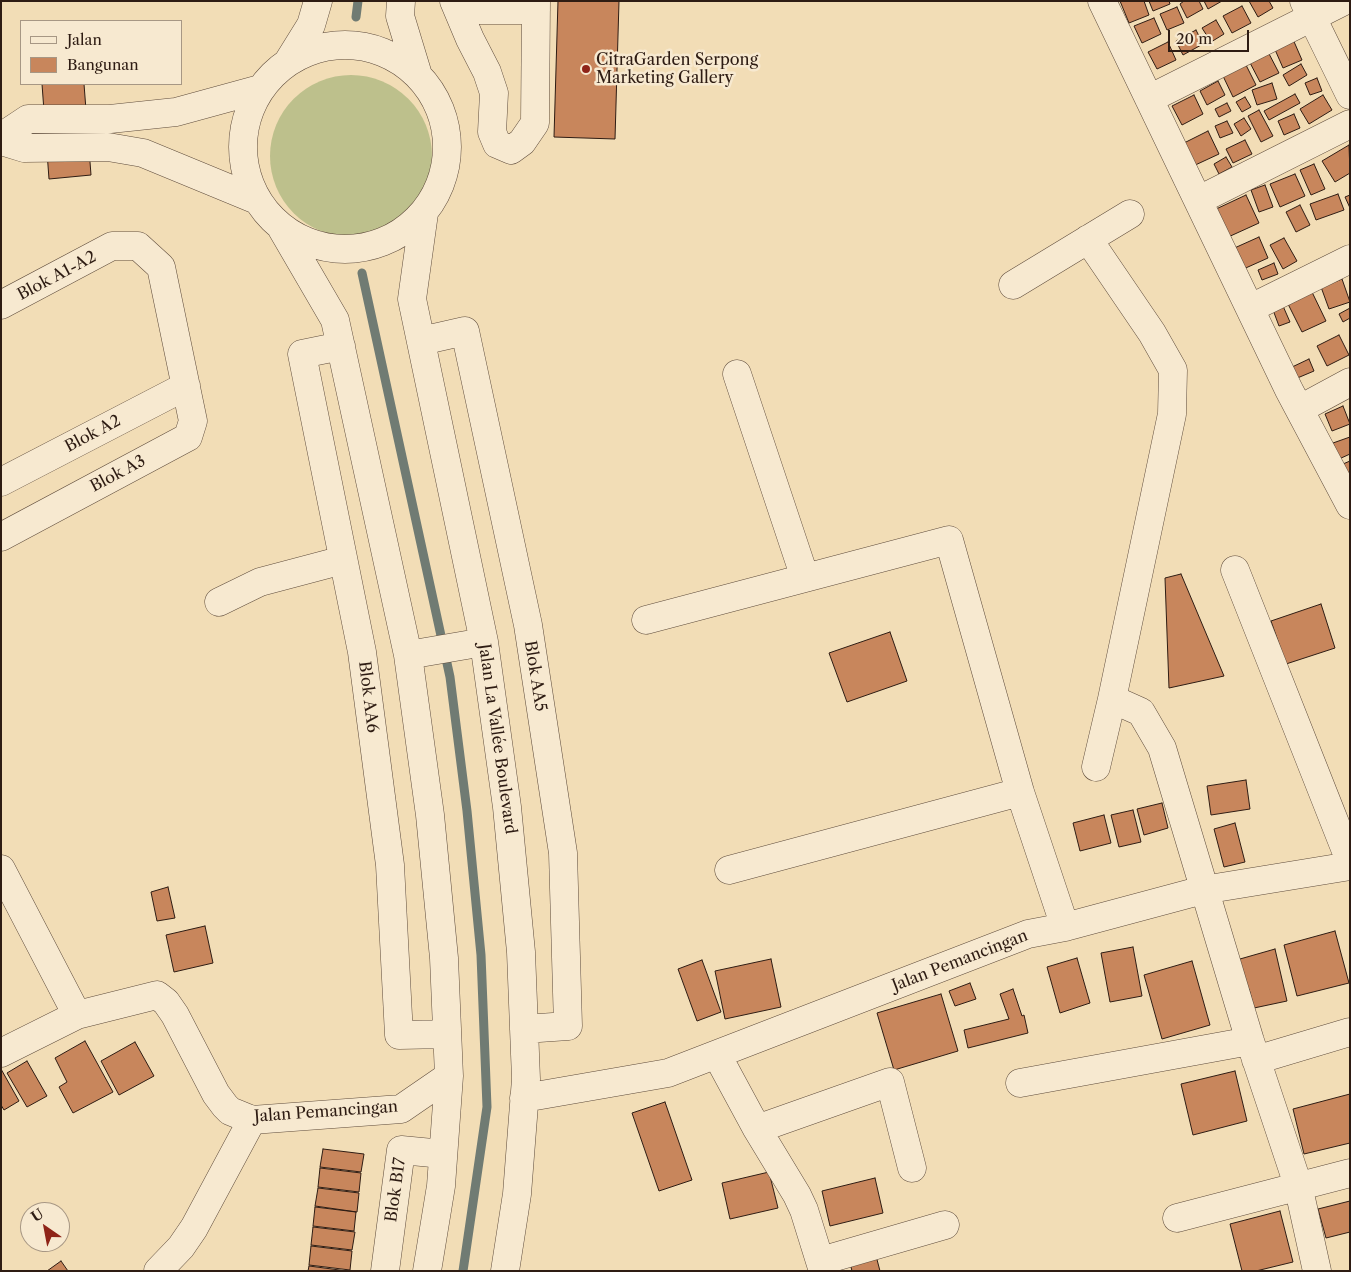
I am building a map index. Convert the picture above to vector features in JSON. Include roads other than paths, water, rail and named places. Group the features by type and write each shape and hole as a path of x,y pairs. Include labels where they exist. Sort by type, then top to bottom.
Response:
{"street":[{"path":"318,1 311,25 288,62 260,89 244,125 243,164 256,200 282,229 335,320 408,655 430,816 444,958 449,1076 441,1186 427,1271"},
{"path":"454,1 470,39 487,72 494,93 492,132 497,144 511,150 522,142 535,123 536,6 478,10 459,1"},
{"path":"1102,1 1290,390 1350,505"},
{"path":"1149,99 1308,9 1344,1"},
{"path":"282,229 317,246 356,249 393,238 424,214 443,179 448,141 439,104 417,72 400,16 405,2"},
{"path":"1308,9 1350,95"},
{"path":"288,62 319,47 354,44 388,53 417,72"},
{"path":"1,137 28,120 110,118 176,112 260,89"},
{"path":"108,147 110,118"},
{"path":"1198,200 1350,124"},
{"path":"1,141 24,148 108,147 143,153 256,200"},
{"name":"Jalan La Vallée Boulevard","path":"424,214 412,299 484,642 507,807 521,952 525,1088 517,1194 505,1271"},
{"path":"1013,285 1130,214"},
{"path":"1088,239 1152,333 1173,370 1172,414 1096,767"},
{"name":"Blok A1-A2","path":"1,306 112,246"},
{"name":"Blok A3","path":"1,537 188,437 193,421 161,267 138,246 112,246"},
{"path":"1251,308 1350,258"},
{"name":"Blok AA5","path":"421,341 465,331 528,625 563,854 568,1026 524,1029"},
{"name":"Blok AA6","path":"341,346 302,354 362,652 390,865 399,1035 447,1034"},
{"path":"738,374 805,578"},
{"path":"1300,409 1350,382"},
{"name":"Blok A2","path":"1,482 186,386"},
{"path":"646,620 949,540 1020,792 1065,927"},
{"path":"219,602 260,582 343,560"},
{"path":"1235,570 1350,860"},
{"path":"408,655 484,642"},
{"path":"1112,699 1141,712 1162,748 1203,890 1298,1185 1316,1271"},
{"path":"729,870 1020,792"},
{"name":"Jalan Pemancingan","path":"525,1088 668,1073 1028,934 1065,927 1203,890 1350,866"},
{"path":"1,869 78,1015"},
{"name":"Jalan Pemancingan","path":"1,1053 78,1015 157,995 166,1002 175,1015 224,1106 230,1111 252,1120 401,1109 449,1076"},
{"path":"1020,1083 1253,1050 1350,1032"},
{"path":"717,1055 758,1129 798,1195 822,1266 945,1225"},
{"path":"758,1129 890,1082 912,1168"},
{"path":"158,1271 182,1247 194,1228 252,1120"},
{"name":"Blok B17","path":"385,1271 401,1150 443,1154"},
{"path":"1176,1218 1350,1173"}],"waterway":[{"path":"356,17 358,1"},
{"path":"362,273 450,677 467,811 481,955 487,1107 463,1271"}],"place":[{"name":"CitraGarden Serpong Marketing Gallery","path":"586,69"}]}
